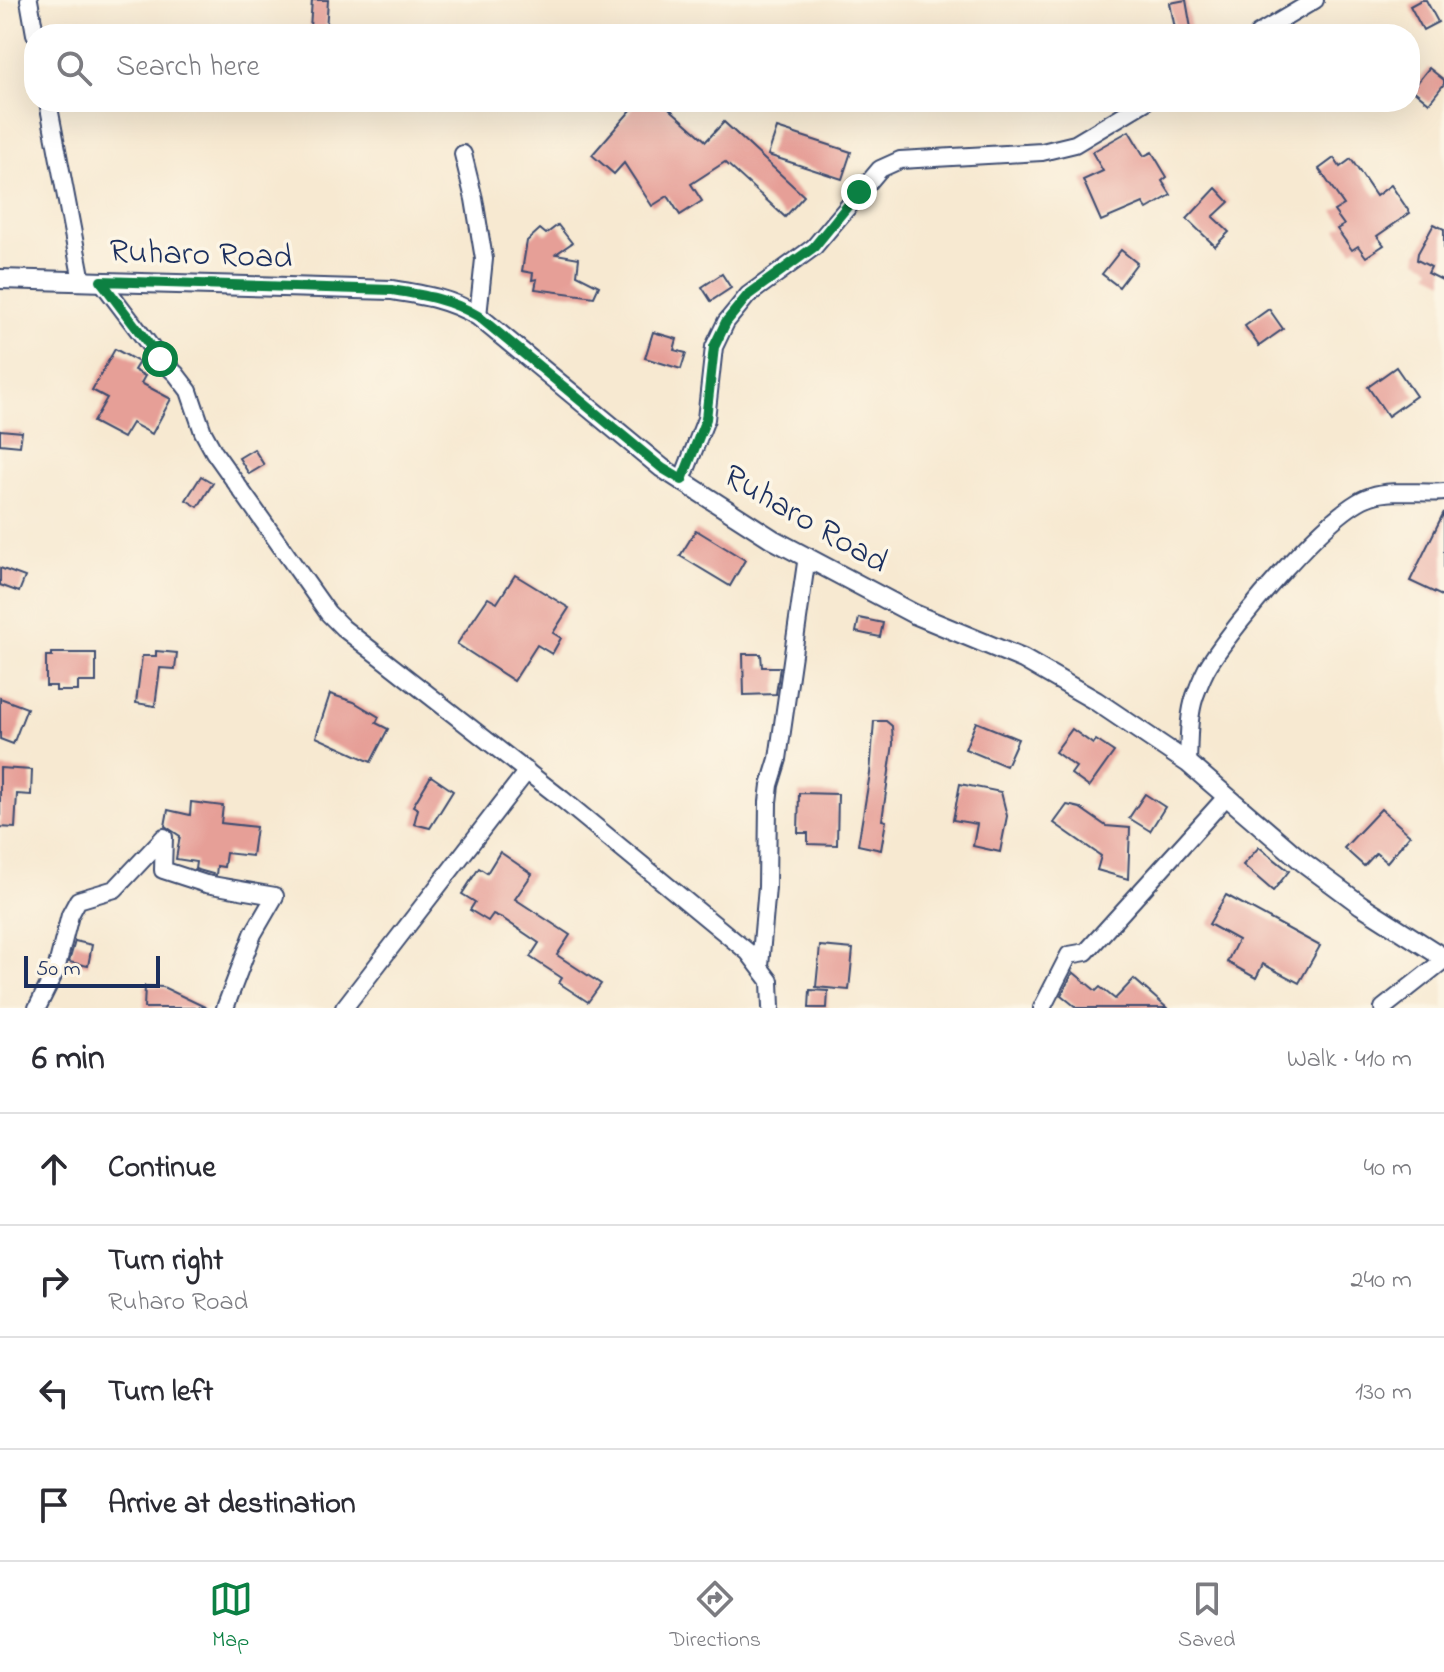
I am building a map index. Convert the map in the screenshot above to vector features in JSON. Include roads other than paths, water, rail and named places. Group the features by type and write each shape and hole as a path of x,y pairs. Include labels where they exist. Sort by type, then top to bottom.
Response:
{"street":[{"path":"29,0 33,24"},
{"path":"1275,24 1315,0"},
{"path":"50,112 82,281"},
{"path":"682,480 706,419 714,347 726,322 748,295 814,247 880,169 900,160 1042,152 1075,144 1128,112"},
{"path":"463,154 484,259 478,316"},
{"name":"Ruharo Road","path":"0,279 392,290 437,297 458,304 478,316 662,468 774,540 914,614 1045,670 1096,701 1188,763 1303,862 1361,905 1444,959"},
{"path":"101,281 160,359 189,391 203,432 214,452 328,613 748,952 770,981 771,1008"},
{"path":"1188,763 1189,724 1194,698 1209,665 1234,629 1332,520 1372,495 1444,492"},
{"path":"760,966 767,887 770,785 778,759 807,556"},
{"path":"344,1008 527,771"},
{"path":"1042,1008 1069,955 1086,952 1227,796"},
{"path":"37,1008 56,970 70,915 78,900 115,889 164,837 163,870 206,884 275,896 253,934 225,1008"},
{"path":"1383,1008 1444,959"}]}
